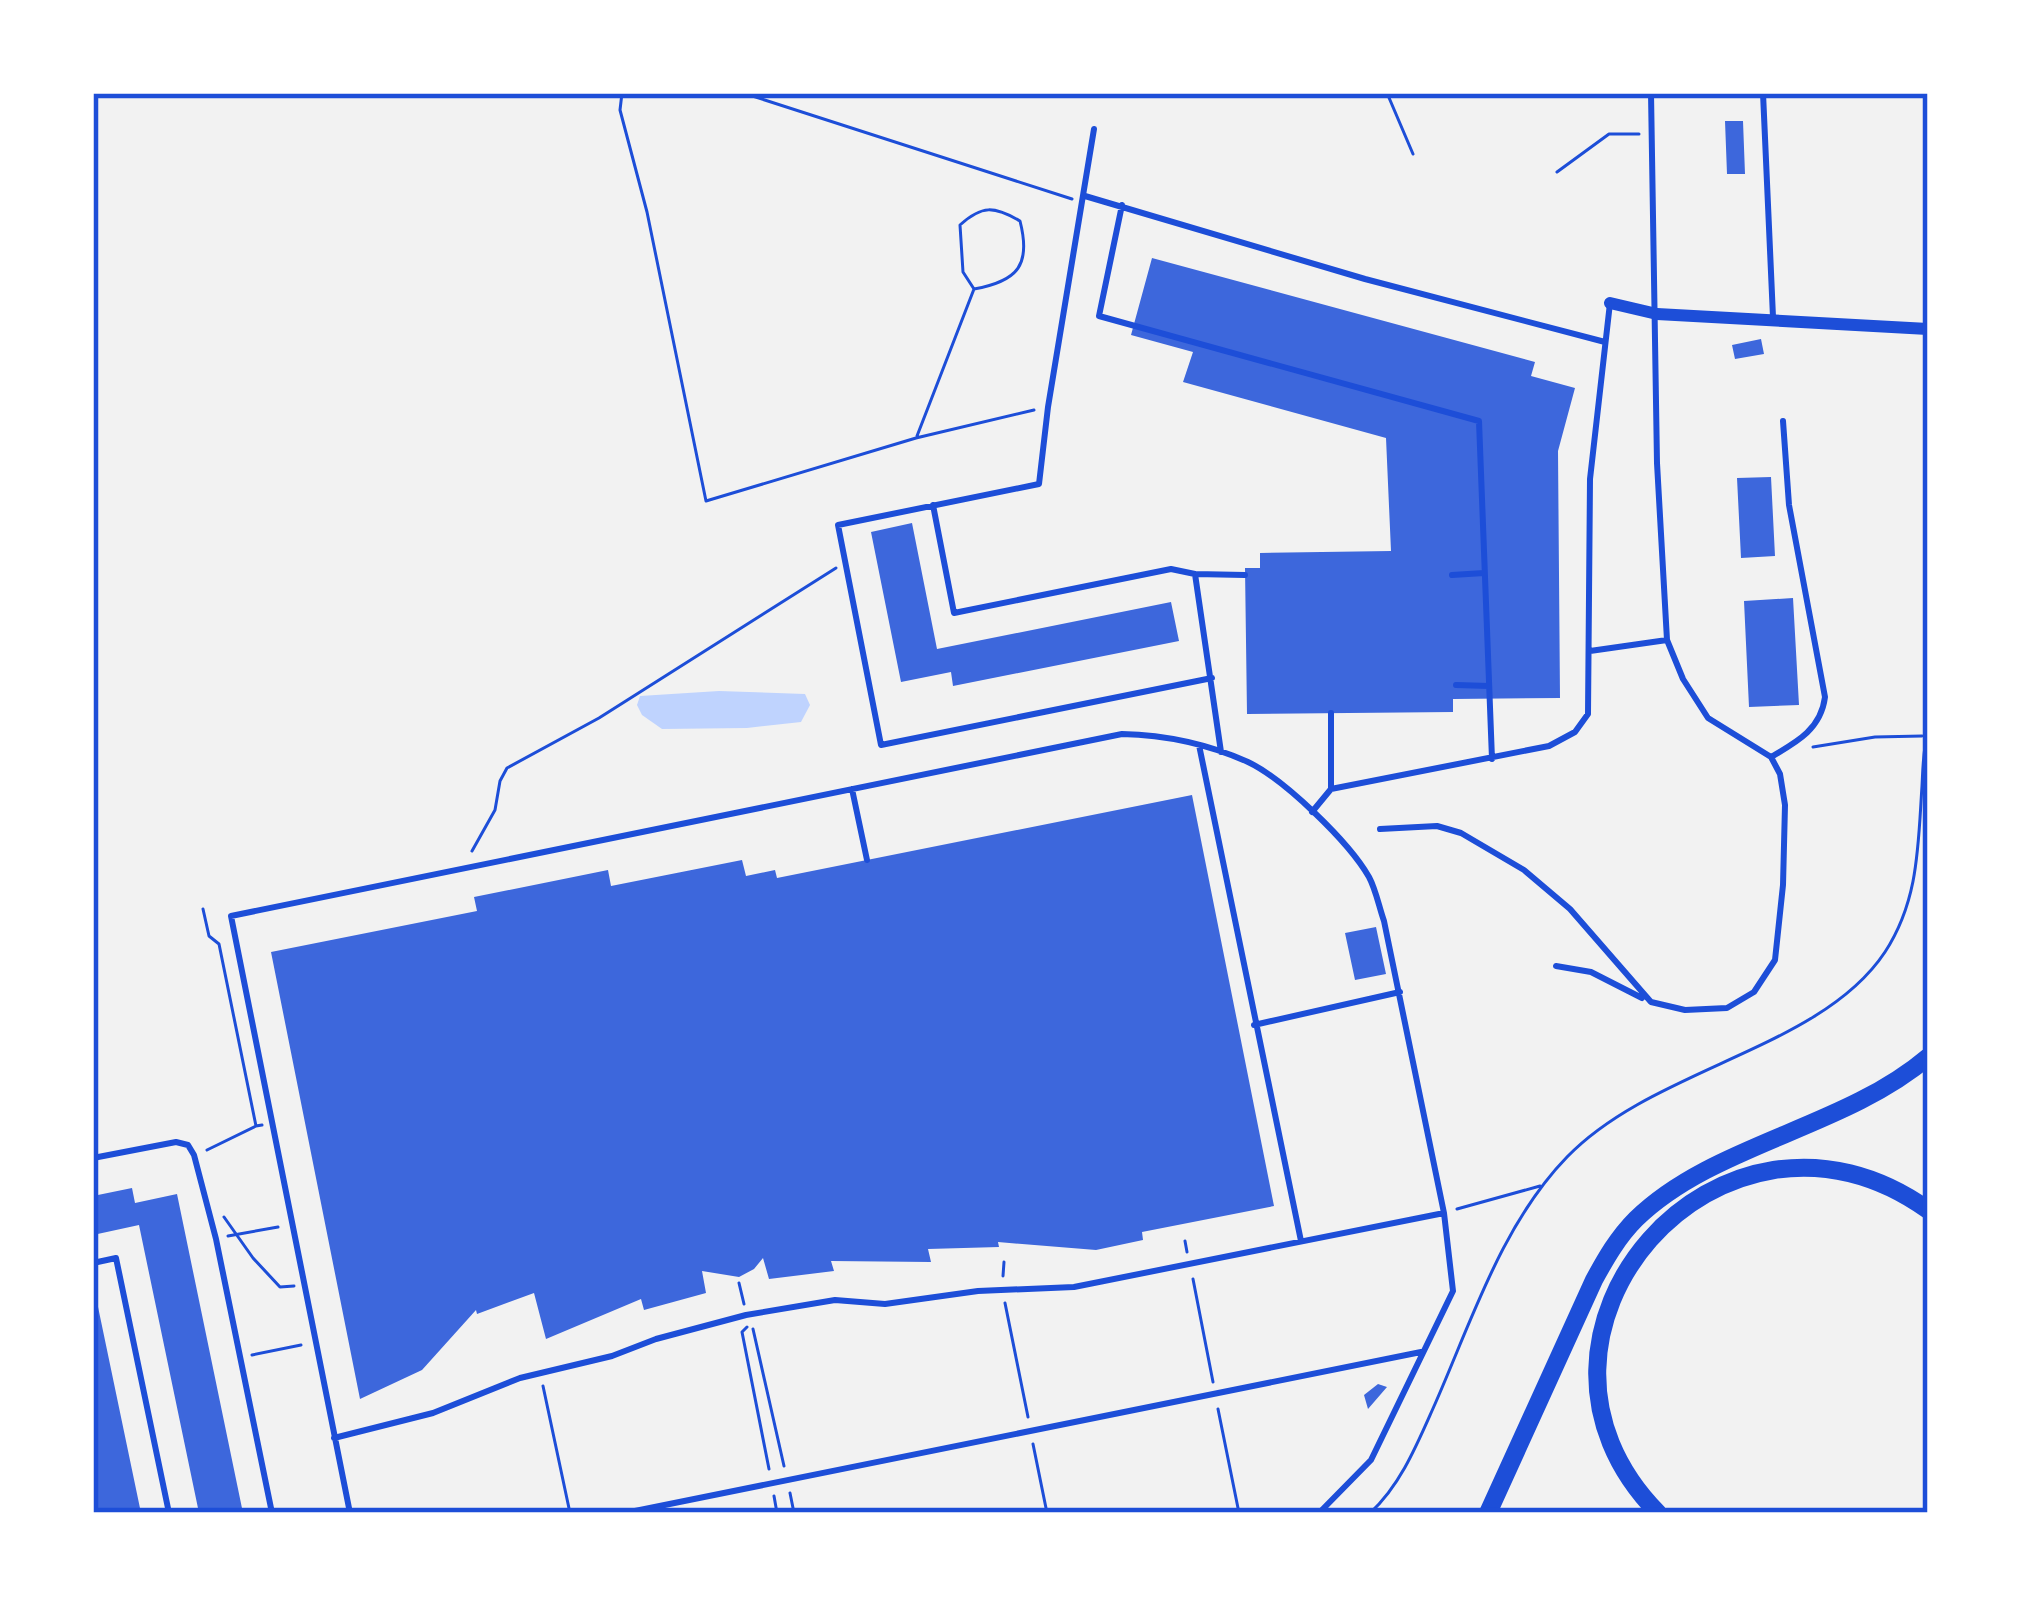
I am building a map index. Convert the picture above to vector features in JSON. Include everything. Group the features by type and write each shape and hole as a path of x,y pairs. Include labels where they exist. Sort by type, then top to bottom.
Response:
{"main road":[{"path":"1488,1513 1594,1280 1636,1220 1689,1180 1868,1097 1928,1057"},
{"path":"1658,1513 1631,1482 1614,1448 1599,1370 1601,1338 1618,1284 1650,1237 1674,1213 1708,1192 1749,1175 1790,1168 1856,1176 1894,1189 1928,1210"}],"street":[{"path":"1610,303 1657,314 1928,329"}],"lane":[{"path":"1556,966 1591,972 1651,1003 1685,1010 1727,1008 1754,992 1775,960 1783,885 1785,805 1780,774 1771,758 1708,718 1683,679 1667,640 1657,463 1651,93"},
{"path":"1762,93 1773,321"},
{"path":"1094,129 1048,407 1040,484 838,525 881,746 1212,678"},
{"path":"1084,199 1605,342"},
{"path":"1122,206 1100,316 1479,421 1492,759"},
{"path":"1312,812 1331,790 1549,746 1575,732 1588,714 1590,479 1610,303"},
{"path":"1771,758 1803,738 1823,716 1826,698 1789,505 1783,421"},
{"path":"933,505 954,613 1171,569 1245,575"},
{"path":"1452,575 1484,573"},
{"path":"1195,574 1221,752"},
{"path":"1590,651 1667,640"},
{"path":"1456,685 1489,686"},
{"path":"1330,713 1331,790"},
{"path":"350,1513 231,916 1122,734 1160,734 1253,764 1334,831 1371,880 1400,992 1444,1213 1453,1291 1371,1460 1319,1513"},
{"path":"1199,745 1301,1242"},
{"path":"852,789 867,860"},
{"path":"1380,829 1436,826 1461,833 1524,870 1570,909 1651,1003"},
{"path":"1254,1024 1400,992"},
{"path":"93,1158 176,1142 188,1145 194,1155 272,1513"},
{"path":"334,1438 433,1413 540,1372 612,1356 746,1315 835,1300 885,1304 1074,1287 1444,1213"},
{"path":"93,1263 116,1258 169,1513"},
{"path":"625,1513 1421,1352"}],"path":[{"path":"622,93 620,110 647,212 706,501 916,438 1048,407"},
{"path":"742,93 1084,199"},
{"path":"1387,93 1413,154"},
{"path":"1557,172 1609,134 1651,134"},
{"path":"998,208 1020,220 1027,247 1020,269 995,285 974,289 963,272 960,225 978,209 998,208"},
{"path":"916,438 974,289"},
{"path":"463,868 496,810 500,781 507,769 599,718 845,562"},
{"path":"1370,1513 1413,1453 1520,1214 1541,1185 1615,1117 1664,1088 1811,1018 1843,997 1885,952 1915,888 1927,734 1875,736 1809,748"},
{"path":"203,909 209,935 219,944 256,1126"},
{"path":"194,1155 224,1145 256,1126 272,1124"},
{"path":"1444,1213 1541,1185"},
{"path":"204,1192 280,1287 304,1285"},
{"path":"230,1236 292,1224"},
{"path":"1185,1241 1239,1513"},
{"path":"1004,1262 1003,1290 1047,1513"},
{"path":"777,1513 742,1332 748,1326 754,1330 794,1513"},
{"path":"254,1355 315,1343"},
{"path":"540,1372 570,1513"}],"water":[{"path":"719,691 805,694 810,705 801,722 662,729 642,715 637,705 640,696"}],"building":[{"path":"1725,121 1743,121 1745,174 1727,174"},
{"path":"1152,258 1535,362 1531,376 1575,388 1558,451 1560,698 1453,699 1453,712 1247,714 1245,568 1260,568 1260,553 1391,551 1386,438 1183,382 1193,352 1131,335"},
{"path":"1761,339 1764,354 1735,359 1732,345"},
{"path":"1771,477 1775,556 1741,558 1737,478"},
{"path":"912,523 937,649 1171,602 1179,641 953,686 951,672 901,682 871,532"},
{"path":"1793,598 1799,705 1749,707 1744,601"},
{"path":"1192,795 1274,1206 1142,1232 1143,1240 1096,1250 998,1242 999,1247 928,1249 931,1262 831,1261 834,1271 769,1279 763,1258 739,1277 702,1271 706,1293 644,1310 641,1299 546,1339 534,1293 477,1314 476,1310 422,1370 360,1399 271,952 477,911 474,897 608,870 611,886 742,860 746,876 775,870 777,878"},
{"path":"1376,927 1386,974 1355,980 1345,933"},
{"path":"132,1188 135,1203 177,1194 243,1513 199,1513 139,1225 93,1235 93,1196"},
{"path":"97,1302 141,1513 93,1513 93,1303"},
{"path":"1378,1384 1387,1387 1368,1409 1364,1395"}]}
